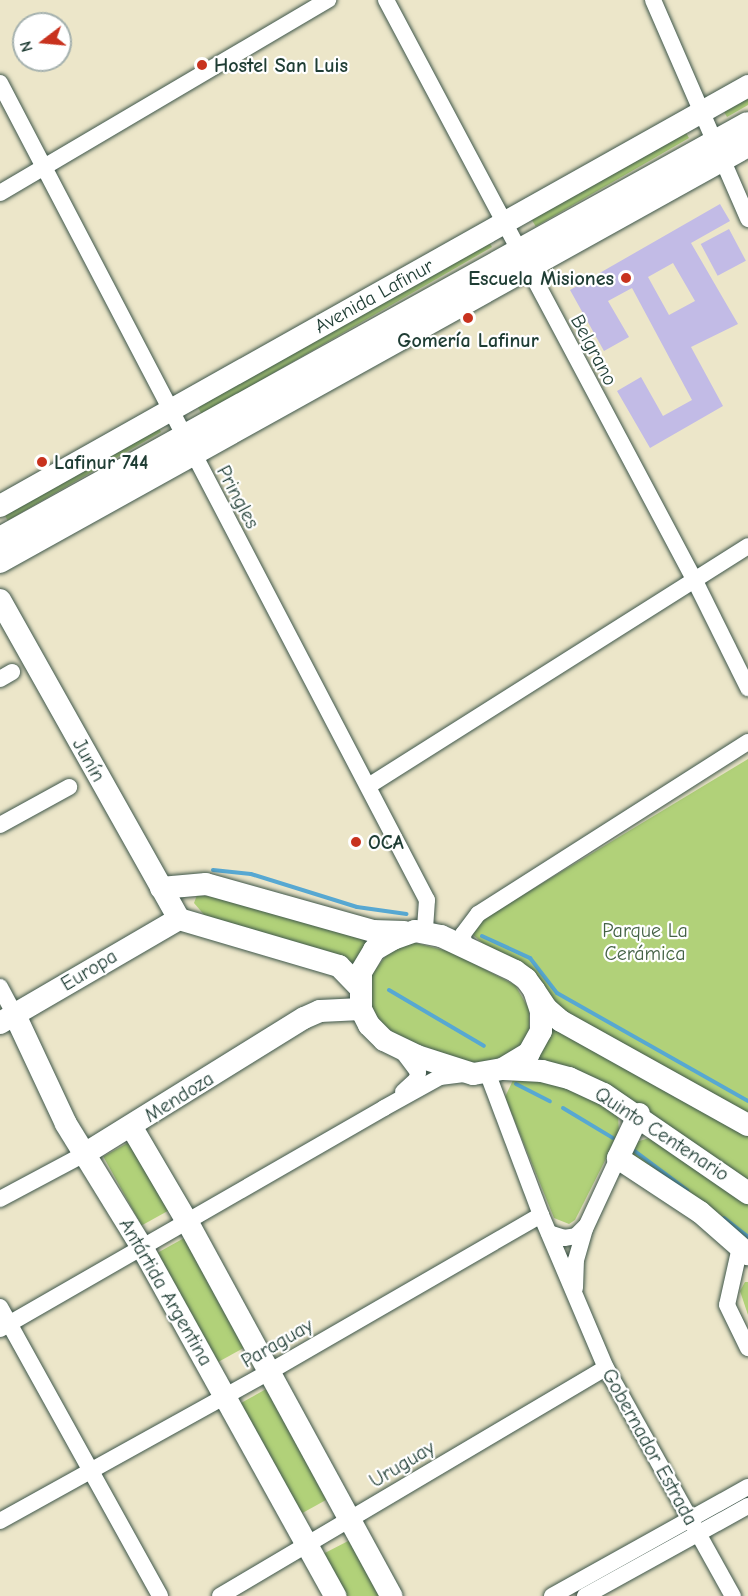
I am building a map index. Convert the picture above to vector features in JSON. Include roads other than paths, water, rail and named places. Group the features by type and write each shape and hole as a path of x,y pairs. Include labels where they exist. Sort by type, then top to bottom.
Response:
{"main road":[{"name":"Avenida Lafinur","path":"0,540 181,432 710,138 748,111"},
{"name":"Avenida Lafinur","path":"710,138 748,125"},
{"name":"Avenida Lafinur","path":"0,525 181,432"}],"street":[{"path":"0,193 328,0"},
{"name":"Belgrano","path":"386,0 694,579 748,688"},
{"path":"653,0 710,138 748,219"},
{"name":"Pringles","path":"0,83 181,432 370,785 427,900 420,932"},
{"name":"Avenida Lafinur","path":"748,86 710,138 748,146"},
{"name":"Avenida Lafinur","path":"0,506 181,432"},
{"name":"Avenida Lafinur","path":"0,562 181,432"},
{"path":"370,785 748,546"},
{"name":"Junín","path":"0,600 179,919"},
{"path":"464,946 467,927 478,914 748,742"},
{"path":"0,825 69,787"},
{"path":"161,888 206,884 373,931 420,932 464,946 514,971 534,990 547,1009 561,1021 748,1125"},
{"path":"179,919 339,966 361,998"},
{"name":"Europa","path":"7,1019 179,919"},
{"path":"384,1108 412,1086 418,1072 410,1058 384,1040 369,1025 361,998 361,972 374,950 420,932"},
{"name":"Antártida Argentina","path":"0,987 7,1019 66,1124 86,1153 143,1249 335,1596"},
{"path":"5,1326 440,1077 487,1072 519,1062 537,1042 541,1011 534,990"},
{"name":"Mendoza","path":"0,1199 86,1153 304,1018 361,998"},
{"path":"384,1040 417,1056 487,1072"},
{"name":"Quinto Centenario","path":"487,1072 522,1068 569,1078 639,1114 748,1193"},
{"name":"Gobernador Estrada","path":"487,1072 541,1215 606,1368 733,1596"},
{"name":"Gobernador Estrada","path":"575,1295 576,1260 586,1226 639,1114"},
{"path":"131,1126 188,1223 391,1596"},
{"path":"618,1158 700,1212 744,1250 727,1305 748,1348"},
{"name":"Paraguay","path":"0,1521 226,1397 541,1215"},
{"path":"549,1233 564,1238 576,1236 586,1226"},
{"path":"0,1306 5,1326 90,1470 160,1596"},
{"name":"Uruguay","path":"220,1596 606,1368"},
{"path":"585,1596 693,1527 748,1487"},
{"path":"552,1596 693,1527 748,1506"}],"waterway":[{"path":"213,870 251,874 357,907 407,914"},
{"path":"482,936 530,958 557,993 748,1101"},
{"path":"389,990 484,1046"},
{"path":"516,1084 550,1101"},
{"path":"563,1108 613,1138"},
{"path":"632,1149 687,1190"},
{"path":"724,1218 748,1237"}],"place":[{"name":"Hostel San Luis","path":"202,65"},
{"name":"Escuela Misiones","path":"626,278"},
{"name":"Gomería Lafinur","path":"468,318"},
{"name":"Lafinur 744","path":"42,462"},
{"name":"OCA","path":"356,842"}],"park label":[{"name":"Parque La Cerámica","path":"645,942"}]}
